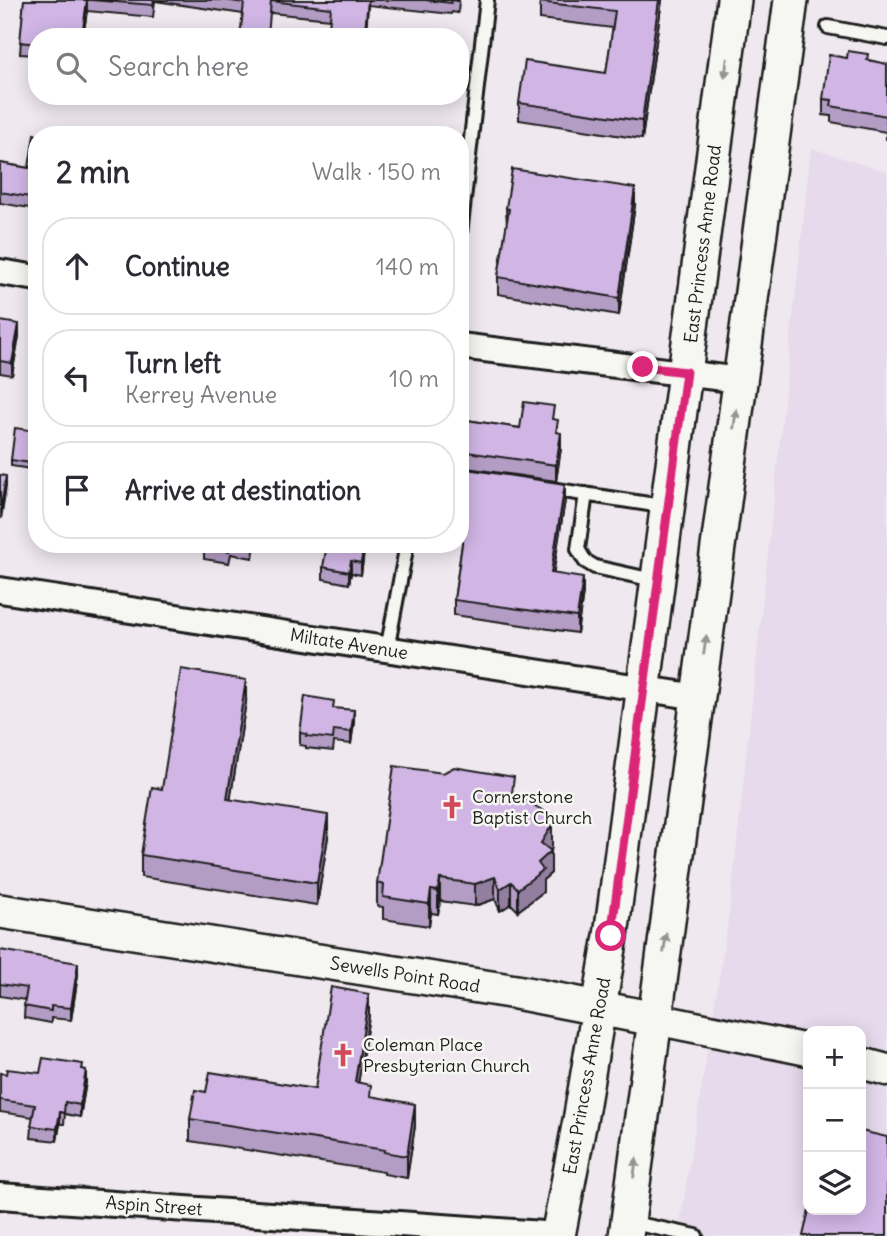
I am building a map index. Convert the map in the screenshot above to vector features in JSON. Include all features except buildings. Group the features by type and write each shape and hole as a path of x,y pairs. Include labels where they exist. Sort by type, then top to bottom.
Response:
{"main road":[{"name":"East Princess Anne Road","path":"558,1235 611,936 734,0"},
{"path":"627,1229 791,0"},
{"name":"Sewells Point Road","path":"0,911 516,992 655,1019"}],"street":[{"path":"0,272 28,277"},
{"path":"469,347 740,380"},
{"name":"Miltate Avenue","path":"0,590 698,697"},
{"name":"Sewells Point Road","path":"655,1019 803,1049"},
{"path":"866,1064 887,1070"},
{"name":"Aspin Street","path":"0,1196 558,1235"}],"lane":[{"path":"469,156 487,0"},
{"path":"828,27 887,37"},
{"path":"536,487 668,507"},
{"path":"586,494 578,549 585,561 595,567 658,581"},
{"path":"387,650 405,553"},
{"path":"627,1229 696,1236"}],"shaded area":[{"path":"811,148 887,172 887,1236 678,1236 730,908"}],"place":[{"name":"Cornerstone Baptist Church","path":"452,807"},
{"name":"Coleman Place Presbyterian Church","path":"343,1055"}],"route":[{"path":"611,936 686,372 643,367"}]}
